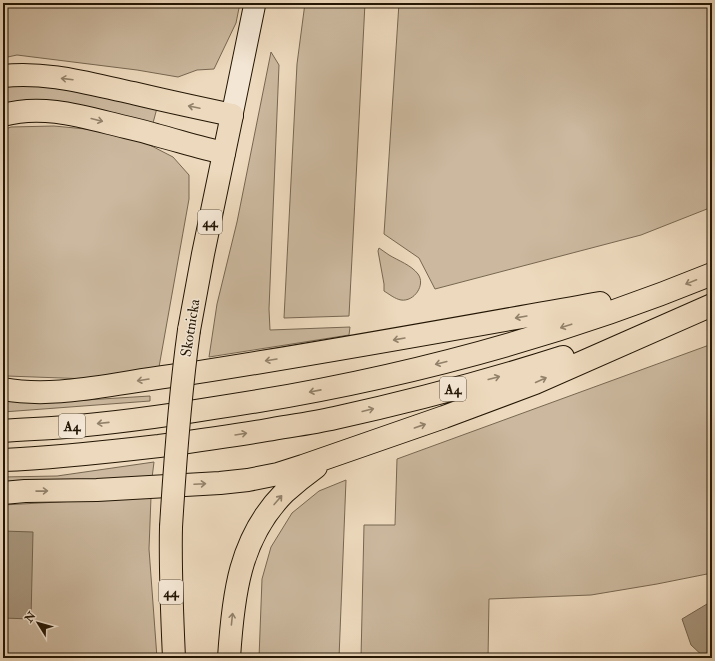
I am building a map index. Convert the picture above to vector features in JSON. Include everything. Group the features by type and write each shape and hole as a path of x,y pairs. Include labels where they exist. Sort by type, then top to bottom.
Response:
{"main road":[{"name":"Skotnicka","path":"174,658 171,608 171,527 178,425 184,369 189,330 203,254 255,3"},
{"path":"3,76 23,75 74,80 232,115"},
{"path":"3,115 30,111 52,111 74,114 224,153"},
{"name":"A4","path":"3,431 66,427 156,417 264,401 368,380 503,346 608,313 712,274"},
{"path":"3,388 16,391 36,392 62,391 104,386 361,346 669,291"},
{"path":"3,493 25,491 97,490 220,483 278,474 444,417 535,383 704,308"},
{"name":"A4","path":"3,460 60,457 187,443 335,418 456,389 506,375 635,333 704,308"},
{"path":"229,658 236,589 248,546 270,510 285,492 298,480 330,456"}],"shaded area":[{"path":"3,3 240,3 236,23 214,69 197,70 178,77 137,70 17,55 3,58"},
{"path":"305,3 365,3 349,316 284,318 297,64"},
{"path":"399,3 712,3 712,207 641,235 435,289 419,258 384,234"},
{"path":"271,52 279,65 269,309 270,330 350,327 349,335 209,357 217,304 237,222"},
{"path":"11,85 47,87 108,96 157,108 153,123 3,106 3,87"},
{"path":"54,126 96,130 138,139 173,157 189,175 189,199 159,367 89,379 7,376 3,374 3,130 11,127"},
{"path":"379,248 418,274 421,283 420,288 414,296 406,300 401,300 394,298 384,291 378,251"},
{"path":"712,344 712,573 591,595 489,599 488,658 361,658 364,525 395,525 397,459"},
{"path":"150,396 150,401 3,412 3,399 38,403"},
{"path":"154,462 152,478 3,484 3,477 57,476"},
{"path":"346,480 339,658 259,658 262,579 271,547 292,513 319,491"},
{"path":"151,497 149,549 157,658 3,658 3,505"},
{"path":"3,531 33,532 31,619 3,618"},
{"path":"712,601 712,658 705,658 691,645 682,619"}]}
